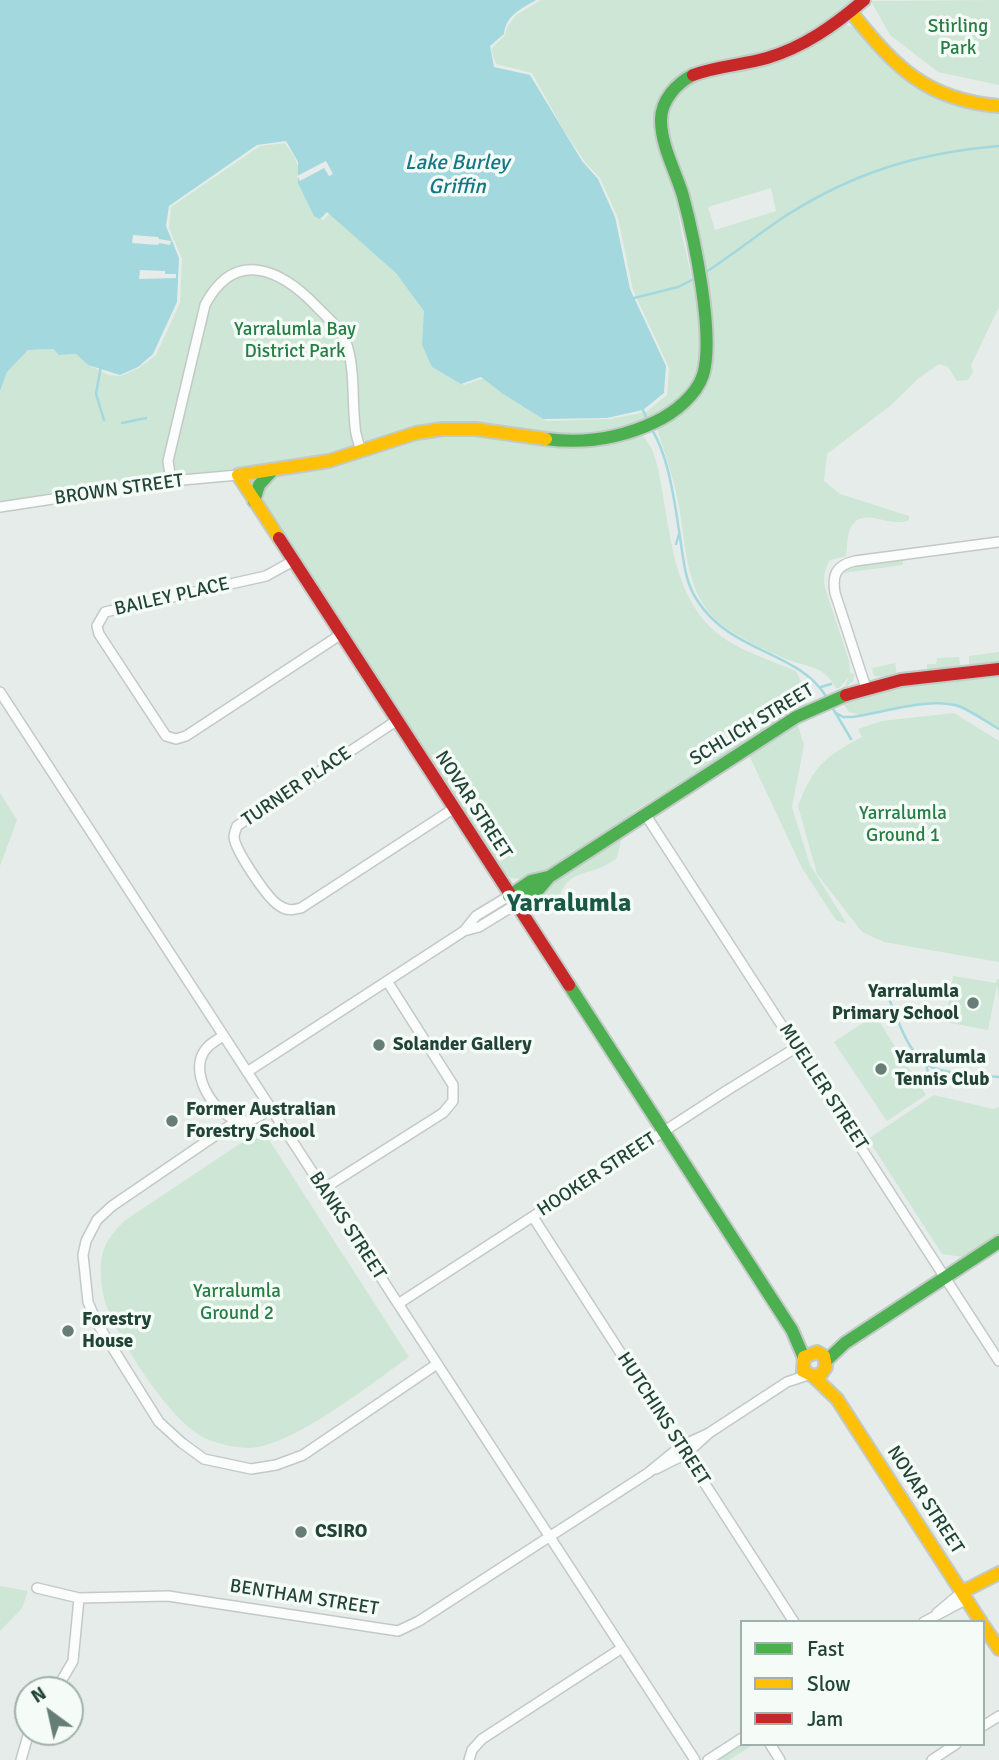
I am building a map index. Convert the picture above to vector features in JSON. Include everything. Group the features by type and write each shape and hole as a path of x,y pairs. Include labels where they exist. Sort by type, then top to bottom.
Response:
{"main road":[{"path":"237,475 331,461 425,431 455,427 485,428 554,440 584,440 616,435 650,423 678,408 703,375 706,325 684,200 661,119 667,100 678,84 692,76 771,57 807,41 851,12 864,0"},
{"path":"851,12 877,47 916,81 939,95 964,102 999,106"},
{"path":"254,501 259,485 272,470"},
{"name":"NOVAR STREET","path":"237,475 980,1620"},
{"name":"SCHLICH STREET","path":"512,900 538,890 549,877 645,814 786,724 818,707 866,688 906,679 999,669"},
{"name":"BENTHAM STREET","path":"814,1363 999,1242"},
{"path":"964,1595 988,1584 996,1575"},
{"name":"NOVAR STREET","path":"985,1628 999,1649"}],"street":[{"path":"171,481 168,461 205,305 213,289 226,278 251,269 272,273 288,281 304,293 338,329 349,355 355,428 361,452"},
{"name":"BROWN STREET","path":"0,507 171,481 237,475"},
{"path":"866,688 835,593 834,574 840,567 855,561 999,542"},
{"name":"BAILEY PLACE","path":"293,561 266,576 105,612 97,626 99,634 166,736 176,739 186,736 340,635"},
{"name":"BANKS STREET","path":"0,692 695,1760"},
{"name":"TURNER PLACE","path":"396,721 237,826 234,837 237,847 267,895 278,906 289,910 301,908 453,809"},
{"name":"MUELLER STREET","path":"645,814 999,1361"},
{"name":"SCHLICH STREET","path":"247,1072 464,931 479,928 512,900"},
{"path":"323,1189 443,1113 453,1101 453,1085 387,981"},
{"path":"223,1036 208,1045 199,1065 211,1099 227,1115 238,1120 254,1119 271,1109"},
{"name":"HOOKER STREET","path":"398,1304 797,1047"},
{"path":"238,1120 112,1206 97,1220 86,1241 83,1255 88,1302 97,1323 159,1422 204,1459 251,1469 276,1465 303,1455 437,1364"},
{"name":"HUTCHINS STREET","path":"533,1217 793,1620"},
{"name":"BENTHAM STREET","path":"37,1588 79,1598 168,1597 398,1631 419,1621 814,1363"},
{"path":"927,1620 964,1595"},
{"path":"65,1676 76,1652 79,1598"},
{"path":"469,1760 472,1750 482,1739 622,1648"},
{"path":"708,1760 740,1739"},
{"path":"932,1760 953,1746"}],"green space":[{"name":"Yarralumla Bay District Park","path":"541,0 860,0 807,37 771,53 678,80 663,125 695,292 701,354 697,373 688,392 678,403 654,417 616,431 584,436 554,435 455,422 322,458 238,471 93,486 91,490 79,489 53,496 21,499 14,509 0,511 0,391 7,372 28,350 53,349 59,355 76,354 88,365 109,375 121,376 139,368 156,355 180,303 182,259 169,228 171,207 260,146 285,143 297,163 308,203 317,216 323,220 330,213 399,273 427,310 435,369 464,385 484,378 506,396 546,421 610,419 646,412 667,395 669,368 633,290 618,218 600,178 585,162 563,129 532,73 496,64 491,49 505,35 507,27 516,15"},
{"name":"Stirling Park","path":"999,0 999,85 938,72 890,35 871,1"},
{"path":"845,25 854,27 873,48 917,87 934,97 999,111 999,307 971,365 973,372 968,380 957,381 948,367 939,364 827,454 824,481 840,494 909,516 909,520 901,522 869,517 856,521 849,531 846,556 830,560 826,567 825,588 849,661 850,673 854,674 853,681 845,686 849,677 839,688 817,669 776,655 735,634 708,611 699,597 688,565 677,496 657,429 683,413 703,386 696,231 666,112 681,87 700,78 772,62 808,48","holes":["771,188 776,211 715,230 708,207"]},
{"path":"462,432 600,444 643,435 656,461 674,554 689,598 718,634 745,650 796,671 805,690 807,703 633,812 622,835 617,858 569,881 562,892 557,910 545,911 537,900 541,895 529,892 522,879 511,878 505,873 265,508 265,490 275,476 432,435"},
{"path":"903,559 903,565 843,573 842,570 849,566"},
{"path":"999,652 999,664 969,668 969,656"},
{"path":"959,657 961,668 927,671 927,664 936,664 937,658"},
{"path":"895,663 897,675 874,676 872,668"},
{"path":"999,675 999,728 962,706 945,702 930,702 860,715 849,712 843,703 855,697 907,684"},
{"name":"Yarralumla Ground 1","path":"954,713 999,741 999,962 884,942 862,932 817,874 798,806 822,764 862,737 858,729 882,721"},
{"path":"797,723 804,745 792,807 810,865 847,924 836,920 802,868 748,753"},
{"path":"0,793 17,820 0,866"},
{"path":"953,976 996,983 999,979 999,998 997,985 988,1030 945,1022"},
{"name":"Yarralumla Tennis Club","path":"875,1015 926,1095 887,1121 834,1042"},
{"path":"934,1095 993,1109 999,1107 999,1234 963,1257 942,1254 868,1139"},
{"name":"Yarralumla Ground 2","path":"262,1129 409,1357 309,1426 267,1445 244,1448 207,1439 178,1417 163,1400 135,1360 113,1321 103,1295 101,1263 109,1239 127,1219"},
{"path":"0,1586 28,1591 22,1608 0,1631"},
{"path":"740,1745 751,1746 729,1760 719,1760"}],"water":[{"name":"Lake Burley Griffin","path":"0,0 536,0 511,17 504,34 490,46 494,67 530,75 582,161 598,179 615,217 630,289 666,366 664,393 643,410 607,418 543,419 481,377 461,384 432,367 422,345 424,311 396,273 327,212 320,219 314,216 298,183 298,162 286,141 257,145 169,206 166,226 179,258 177,302 153,354 138,367 120,375 88,365 76,354 59,355 53,349 28,350 7,372 0,391"}],"pier":[{"path":"326,161 333,174 329,176 324,168 300,181 297,176"},
{"path":"133,235 171,241 170,245 132,243"},
{"path":"140,270 165,271 165,274 176,274 176,278 139,279"}],"waterway":[{"path":"703,274 787,215 837,187 914,160 999,146"},
{"path":"634,298 678,287 694,279"},
{"path":"101,366 96,394 104,420"},
{"path":"643,410 646,417"},
{"path":"122,423 146,418"},
{"path":"652,430 668,470 686,574 697,600 711,618 728,631 800,670 815,682 827,698"},
{"path":"676,544 679,534"},
{"path":"821,687 831,684"},
{"path":"836,713 843,717 852,717 907,706 949,704 966,709 999,729"},
{"path":"832,707 851,739"},
{"path":"886,991 904,1035 925,1063 949,1072 999,1077"},
{"path":"926,1064 928,1073"}],"traffic: fast":[{"path":"546,439 588,440 642,428 677,409 700,383 706,358 702,286 688,214 666,149 661,120 671,93 693,75"},
{"path":"254,501 259,485 272,471"},
{"path":"515,905 538,890 549,877 796,717 846,695"},
{"path":"509,896 531,881 548,877"},
{"path":"569,985 792,1330 804,1358"},
{"path":"826,1361 845,1343 999,1242"}],"traffic: slow":[{"path":"851,12 882,49 914,77 951,97 999,106"},
{"path":"279,538 238,475 329,461 416,433 443,429 475,429 546,439"},
{"path":"817,1352 824,1356 826,1367 821,1374 813,1376 803,1371 804,1357 817,1352"},
{"path":"813,1376 837,1399 980,1620"},
{"path":"962,1592 999,1573"},
{"path":"985,1628 999,1649"}],"traffic: jam":[{"path":"693,75 767,58 794,48 830,26 864,0"},
{"path":"279,538 569,985"},
{"path":"846,695 901,680 999,669"}],"place":[{"name":"Yarralumla Primary School","path":"973,1003"},
{"name":"Solander Gallery","path":"379,1045"},
{"name":"Yarralumla Tennis Club","path":"881,1069"},
{"name":"Former Australian Forestry School","path":"172,1121"},
{"name":"Forestry House","path":"68,1331"},
{"name":"CSIRO","path":"301,1532"}],"district":[{"name":"Yarralumla","path":"569,904"}]}
